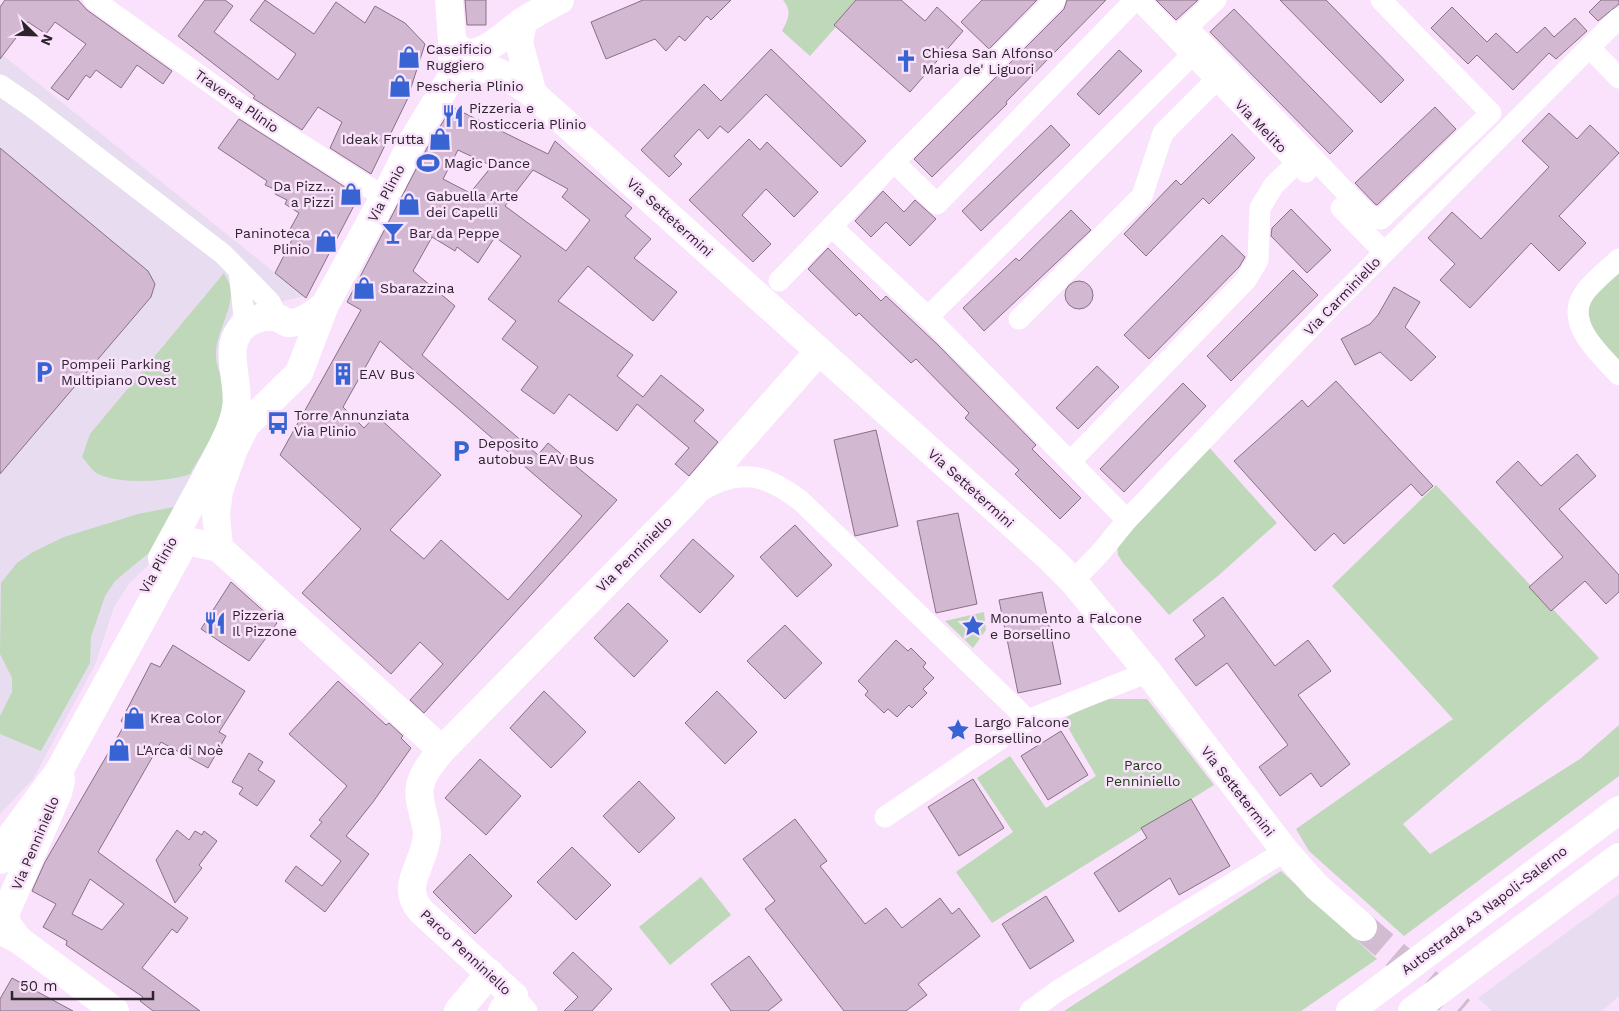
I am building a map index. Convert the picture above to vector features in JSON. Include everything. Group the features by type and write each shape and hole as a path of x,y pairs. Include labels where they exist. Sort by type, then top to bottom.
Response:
{"main road":[{"path":"449,0 452,76"},
{"path":"452,40 458,49 467,53 491,44 523,21 560,0"},
{"path":"523,21 519,43 533,94"},
{"name":"Via Settetermini","path":"452,76 469,68 484,67 500,72 533,94 1050,558 1073,582 1148,672 1285,851 1317,887 1363,927"},
{"name":"Via Plinio","path":"219,548 216,514 219,491 246,426 292,380 301,368 304,354 325,304 431,108 452,76"},
{"path":"245,325 266,317 283,320 302,320 325,304"},
{"name":"Via Plinio","path":"0,832 42,777 51,762 222,445 234,420 237,406 236,369 232,357 233,345 237,334 245,325"},
{"name":"Via Penniniello","path":"442,750 688,500 819,351"},
{"name":"Via Plinio","path":"0,860 13,833 59,772 183,545 192,542 219,548 442,750"},
{"name":"Parco Penniniello","path":"442,750 423,776 420,788 427,837 414,875 412,898 420,911 490,973 514,1006"},
{"name":"Via Penniniello","path":"59,772 61,780 58,793 6,912 6,923 9,935 115,1011"},
{"name":"Autostrada A3 Napoli-Salerno","path":"1359,1004 1619,810"},
{"path":"1412,1011 1619,857"},
{"path":"458,1011 490,973"}],"street":[{"name":"Traversa Plinio","path":"94,0 258,118 384,197"},
{"path":"779,282 894,162 1055,0"},
{"path":"894,162 937,204 1137,0"},
{"name":"Via Melito","path":"1137,0 1181,33 1192,55 1384,252"},
{"path":"1216,0 1181,33 1368,215 1381,219 1491,113 1381,0"},
{"name":"Via Carminiello","path":"1073,582 1127,520 1384,252 1619,18"},
{"path":"1590,48 1619,78"},
{"path":"928,317 1192,55"},
{"path":"1019,320 1142,196 1163,133 1216,80"},
{"path":"0,85 32,107 216,248 270,302 283,320"},
{"path":"1070,462 1246,280 1258,260 1260,208 1274,184 1297,163"},
{"path":"832,227 928,317 1127,520"},
{"path":"1619,258 1582,297 1578,310 1582,331 1619,375"},
{"path":"239,271 245,325"},
{"path":"688,500 720,480 739,477 759,478 781,485 802,502 1028,720"},
{"path":"885,817 1028,720 1148,672"},
{"path":"1030,1011 1060,990 1285,851"}],"shaded area":[{"path":"0,53 304,296 232,314 225,329 231,410 156,557 129,584 114,607 95,665 33,779 0,814"},
{"path":"1619,894 1619,996 1602,1011 1492,1011 1478,998"}],"green space":[{"path":"783,0 860,0 810,56 782,31 788,15 788,8"},
{"path":"1619,270 1619,364 1594,338 1587,307 1594,294"},
{"path":"224,273 231,288 231,298 218,338 216,360 226,393 226,406 215,432 190,474 170,479 142,481 114,479 95,472 82,457 90,434"},
{"path":"1207,445 1277,523 1219,575 1169,615 1123,563 1118,555 1117,543"},
{"path":"1436,485 1599,658 1403,824 1430,854 1580,759 1619,725 1619,776 1404,936 1309,851 1296,829 1453,719 1332,586"},
{"path":"174,507 151,551 115,581 105,596 91,637 90,663 41,751 0,734 0,716 12,692 12,678 0,654 1,583 17,563 33,552 64,537 138,514"},
{"path":"984,612 986,630 973,648 945,621"},
{"name":"Parco Penniniello","path":"1101,699 1147,699 1214,785 992,923 956,872 1013,832 977,778 1010,756 1046,808 1096,776 1063,719"},
{"path":"1281,871 1377,959 1301,1011 1064,1011"},
{"path":"701,877 731,915 670,965 639,927"}],"building":[{"path":"5,0 78,0 87,10 172,71 163,84 137,65 121,88 96,70 90,78 86,75 68,100 51,88 86,44 55,22 46,34 28,22 0,59 0,7"},
{"path":"205,0 225,0 233,6 214,32 278,80 296,54 250,20 265,0 314,34 336,2 365,23 375,6 405,23 425,44 407,100 371,174 330,148 342,122 318,107 302,130 253,98 255,96 178,36"},
{"path":"465,0 486,0 486,25 467,25"},
{"path":"643,0 731,0 711,20 707,16 685,41 679,36 666,51 655,39 606,59 591,22"},
{"name":"Chiesa San Alfonso Maria de' Liguori","path":"856,0 901,0 925,21 937,7 963,31 910,92 834,25"},
{"path":"982,0 1037,0 989,49 961,22"},
{"path":"1067,0 1106,0 1006,102 1007,104 932,177 914,159 1064,9"},
{"path":"1156,0 1198,0 1176,20"},
{"path":"1280,0 1326,0 1404,80 1381,103"},
{"path":"1601,0 1619,0 1619,4 1598,21 1589,12"},
{"path":"1452,7 1487,42 1496,33 1517,53 1545,27 1554,37 1575,18 1587,31 1556,59 1549,53 1513,90 1477,55 1468,64 1431,28"},
{"path":"1234,9 1353,131 1330,154 1210,32"},
{"path":"771,49 866,141 841,167 766,94 728,133 720,126 708,139 699,129 674,156 682,164 669,177 641,150 704,84 721,101"},
{"path":"1119,50 1142,71 1099,115 1077,94"},
{"path":"452,107 548,154 555,141 632,208 625,216 651,239 634,258 677,292 653,321 588,266 558,301 633,355 617,376 643,397 661,375 704,410 694,421 718,442 689,476 675,464 689,448 637,404 617,431 569,394 554,414 521,390 538,367 502,339 516,321 488,299 521,256 495,237 478,263 457,247 455,251 432,237 413,271 455,306 422,355 538,455 548,443 617,500 424,713 410,700 443,664 420,642 391,674 302,593 361,529 280,455 361,310 347,302 427,148","holes":["458,150 492,166 470,193 443,179","533,170 568,189 562,197 590,220 566,251 505,206","380,341 582,516 508,600 441,540 424,559 390,530 441,475 376,415 364,428 343,407"]},
{"path":"1435,107 1456,129 1377,205 1375,204 1355,183"},
{"path":"1549,113 1577,139 1590,125 1619,153 1559,216 1586,243 1559,271 1531,243 1470,308 1440,280 1455,264 1428,238 1452,212 1481,239 1549,167 1522,141"},
{"path":"239,119 359,196 306,298 275,273 295,234 289,231 299,213 285,204 287,200 275,194 276,190 265,185 267,181 218,148"},
{"path":"1051,125 1070,145 981,231 962,211"},
{"path":"1232,134 1255,158 1209,204 1203,198 1146,256 1124,234 1176,180 1181,185"},
{"path":"749,139 760,150 767,142 818,192 794,217 766,189 742,215 771,244 753,262 689,200"},
{"name":"Pompeii Parking Multipiano Ovest","path":"0,148 148,271 155,284 151,297 0,474"},
{"path":"883,191 904,212 915,200 936,219 910,246 886,222 871,237 855,221"},
{"path":"1291,209 1331,250 1307,273 1271,236 1272,228"},
{"path":"1071,210 1091,230 984,331 963,308 1016,258 1019,261"},
{"path":"1222,235 1245,257 1239,267 1149,359 1124,335"},
{"path":"828,248 881,301 886,296 938,345 1036,445 1032,449 1081,498 1060,519 1015,474 1019,470 965,418 969,413 916,359 911,363 859,313 856,316 808,269"},
{"path":"1293,270 1318,295 1231,381 1207,356"},
{"path":"1079,281 1089,285 1093,295 1089,305 1079,309 1069,305 1065,295 1069,285"},
{"path":"1394,287 1420,302 1405,327 1436,357 1411,381 1380,352 1355,365 1341,339 1370,324 1378,315"},
{"path":"1097,366 1119,387 1078,429 1056,408"},
{"path":"1336,381 1433,486 1422,496 1411,484 1344,544 1334,533 1315,551 1234,461 1302,400 1308,407"},
{"path":"1183,383 1206,406 1124,492 1100,469"},
{"path":"876,430 898,526 855,536 834,440"},
{"path":"1577,454 1596,476 1559,509 1619,575 1619,592 1606,604 1585,581 1551,611 1529,587 1563,557 1496,482 1518,461 1541,486"},
{"path":"958,513 977,604 936,613 917,521"},
{"path":"795,525 832,565 797,597 760,557"},
{"path":"693,539 734,576 700,613 660,576"},
{"path":"231,582 277,623 249,661 201,629"},
{"path":"1042,592 1061,684 1018,693 999,600"},
{"path":"1223,597 1275,666 1308,640 1331,671 1298,695 1350,764 1321,787 1311,773 1280,796 1259,767 1288,745 1227,663 1196,686 1175,659 1205,636 1193,620"},
{"path":"628,603 668,641 634,677 594,638"},
{"path":"785,625 822,663 785,699 747,661"},
{"path":"896,640 908,651 911,648 926,663 923,667 934,678 923,689 927,693 912,708 909,705 897,717 888,709 884,713 865,695 868,691 858,681"},
{"path":"173,645 245,691 219,732 226,736 208,768 161,742 98,852 188,918 177,933 172,929 142,968 200,1011 153,1011 140,1001 143,997 66,945 67,941 43,927 56,904 32,891 45,862 125,724 121,721 151,663 160,667","holes":["90,879 124,904 102,930 72,914"]},
{"path":"338,681 386,725 389,723 403,736 401,738 411,748 373,802 346,836 369,854 325,912 285,881 296,866 322,886 341,861 310,836 322,822 319,820 347,786 289,734"},
{"path":"544,691 586,732 551,768 510,728"},
{"path":"717,691 757,732 725,764 685,723"},
{"path":"1061,731 1088,775 1048,800 1021,756"},
{"path":"249,753 263,762 258,770 275,781 257,806 239,794 243,788 232,782"},
{"path":"480,759 521,796 486,835 445,798"},
{"path":"973,779 1004,828 959,856 928,807"},
{"path":"639,781 675,818 639,853 603,816"},
{"path":"1191,799 1230,866 1179,895 1170,878 1119,912 1094,873 1147,838 1141,828"},
{"path":"795,819 827,861 820,866 865,924 886,908 902,928 940,898 952,914 959,908 980,936 918,984 927,995 906,1011 844,1011 765,909 775,901 743,859"},
{"path":"177,830 189,840 195,831 202,835 204,831 217,841 199,865 202,868 175,903 156,860"},
{"path":"572,847 611,885 576,920 537,882"},
{"path":"470,854 512,896 475,934 433,892"},
{"path":"1046,896 1074,941 1030,969 1002,924"},
{"path":"573,952 612,989 592,1011 564,1011 578,997 553,973"},
{"path":"749,956 782,1000 768,1011 731,1011 711,984"},
{"path":"12,978 73,1011 0,1011 0,999"}],"tunnel":[{"path":"1363,927 1461,1011"}],"place":[{"name":"Caseificio Ruggiero","path":"409,57"},
{"name":"Chiesa San Alfonso Maria de' Liguori","path":"906,61"},
{"name":"Pescheria Plinio","path":"400,86"},
{"name":"Pizzeria e Rosticceria Plinio","path":"453,116"},
{"name":"Ideak Frutta","path":"440,139"},
{"name":"Magic Dance","path":"428,163"},
{"name":"Da Pizz... a Pizzi","path":"351,194"},
{"name":"Gabuella Arte dei Capelli","path":"409,204"},
{"name":"Bar da Peppe","path":"393,233"},
{"name":"Paninoteca Plinio","path":"326,241"},
{"name":"Sbarazzina","path":"364,288"},
{"name":"Pompeii Parking Multipiano Ovest","path":"44,372"},
{"name":"EAV Bus","path":"343,374"},
{"name":"Torre Annunziata Via Plinio","path":"278,423"},
{"name":"Deposito autobus EAV Bus","path":"461,451"},
{"name":"Pizzeria Il Pizzone","path":"215,623"},
{"name":"Monumento a Falcone e Borsellino","path":"973,626"},
{"name":"Krea Color","path":"134,718"},
{"name":"Largo Falcone Borsellino","path":"958,730"},
{"name":"L'Arca di Noè","path":"119,750"}]}
